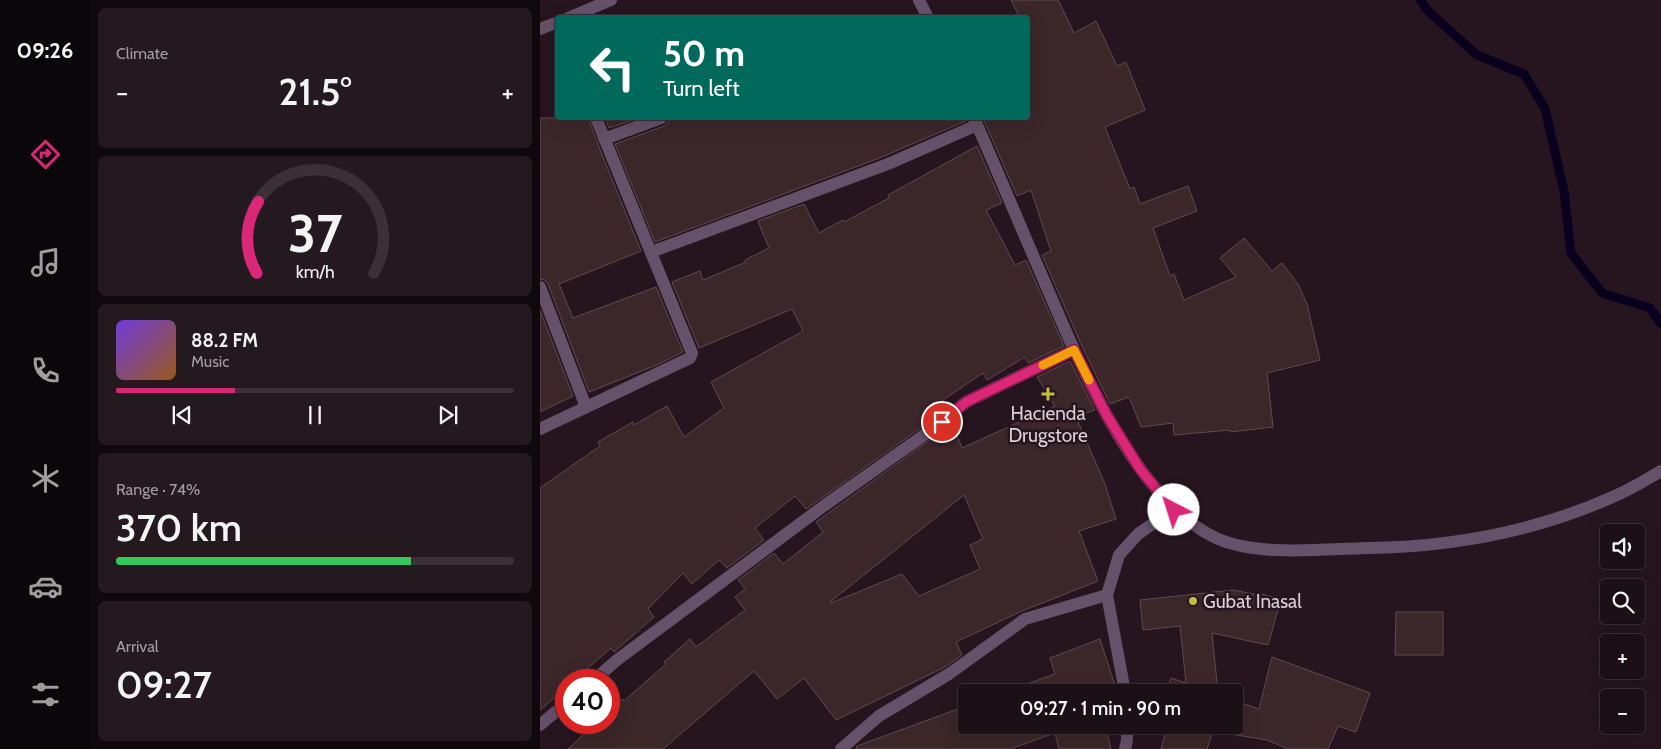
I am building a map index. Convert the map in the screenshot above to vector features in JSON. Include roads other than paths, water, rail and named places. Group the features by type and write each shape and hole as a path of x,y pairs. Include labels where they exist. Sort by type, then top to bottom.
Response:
{"street":[{"path":"575,15 611,0"},
{"path":"919,0 926,15"},
{"path":"540,28 555,23"},
{"path":"540,429 690,358 692,355 692,350 597,120"},
{"path":"604,139 656,120"},
{"path":"652,252 888,164 975,121 1074,350 1106,414 1140,469 1174,510 1194,525 1218,539 1252,549 1276,550 1380,548 1478,539 1562,517 1615,496 1661,471"},
{"path":"540,287 586,408"},
{"path":"607,669 825,505 930,431 966,402 1074,350"},
{"path":"1124,684 1107,595 1119,555 1138,534 1174,510"},
{"path":"841,749 879,716 949,674 1025,619 1107,595"},
{"path":"540,725 555,712"},
{"path":"1125,749 1127,734"}],"waterway":[{"path":"1420,0 1428,11 1477,55 1524,74 1545,109 1564,191 1571,253 1602,293 1650,308 1661,324"}],"place":[{"name":"Hacienda Drugstore","path":"1048,394"},
{"name":"Gubat Inasal","path":"1193,601"}]}
